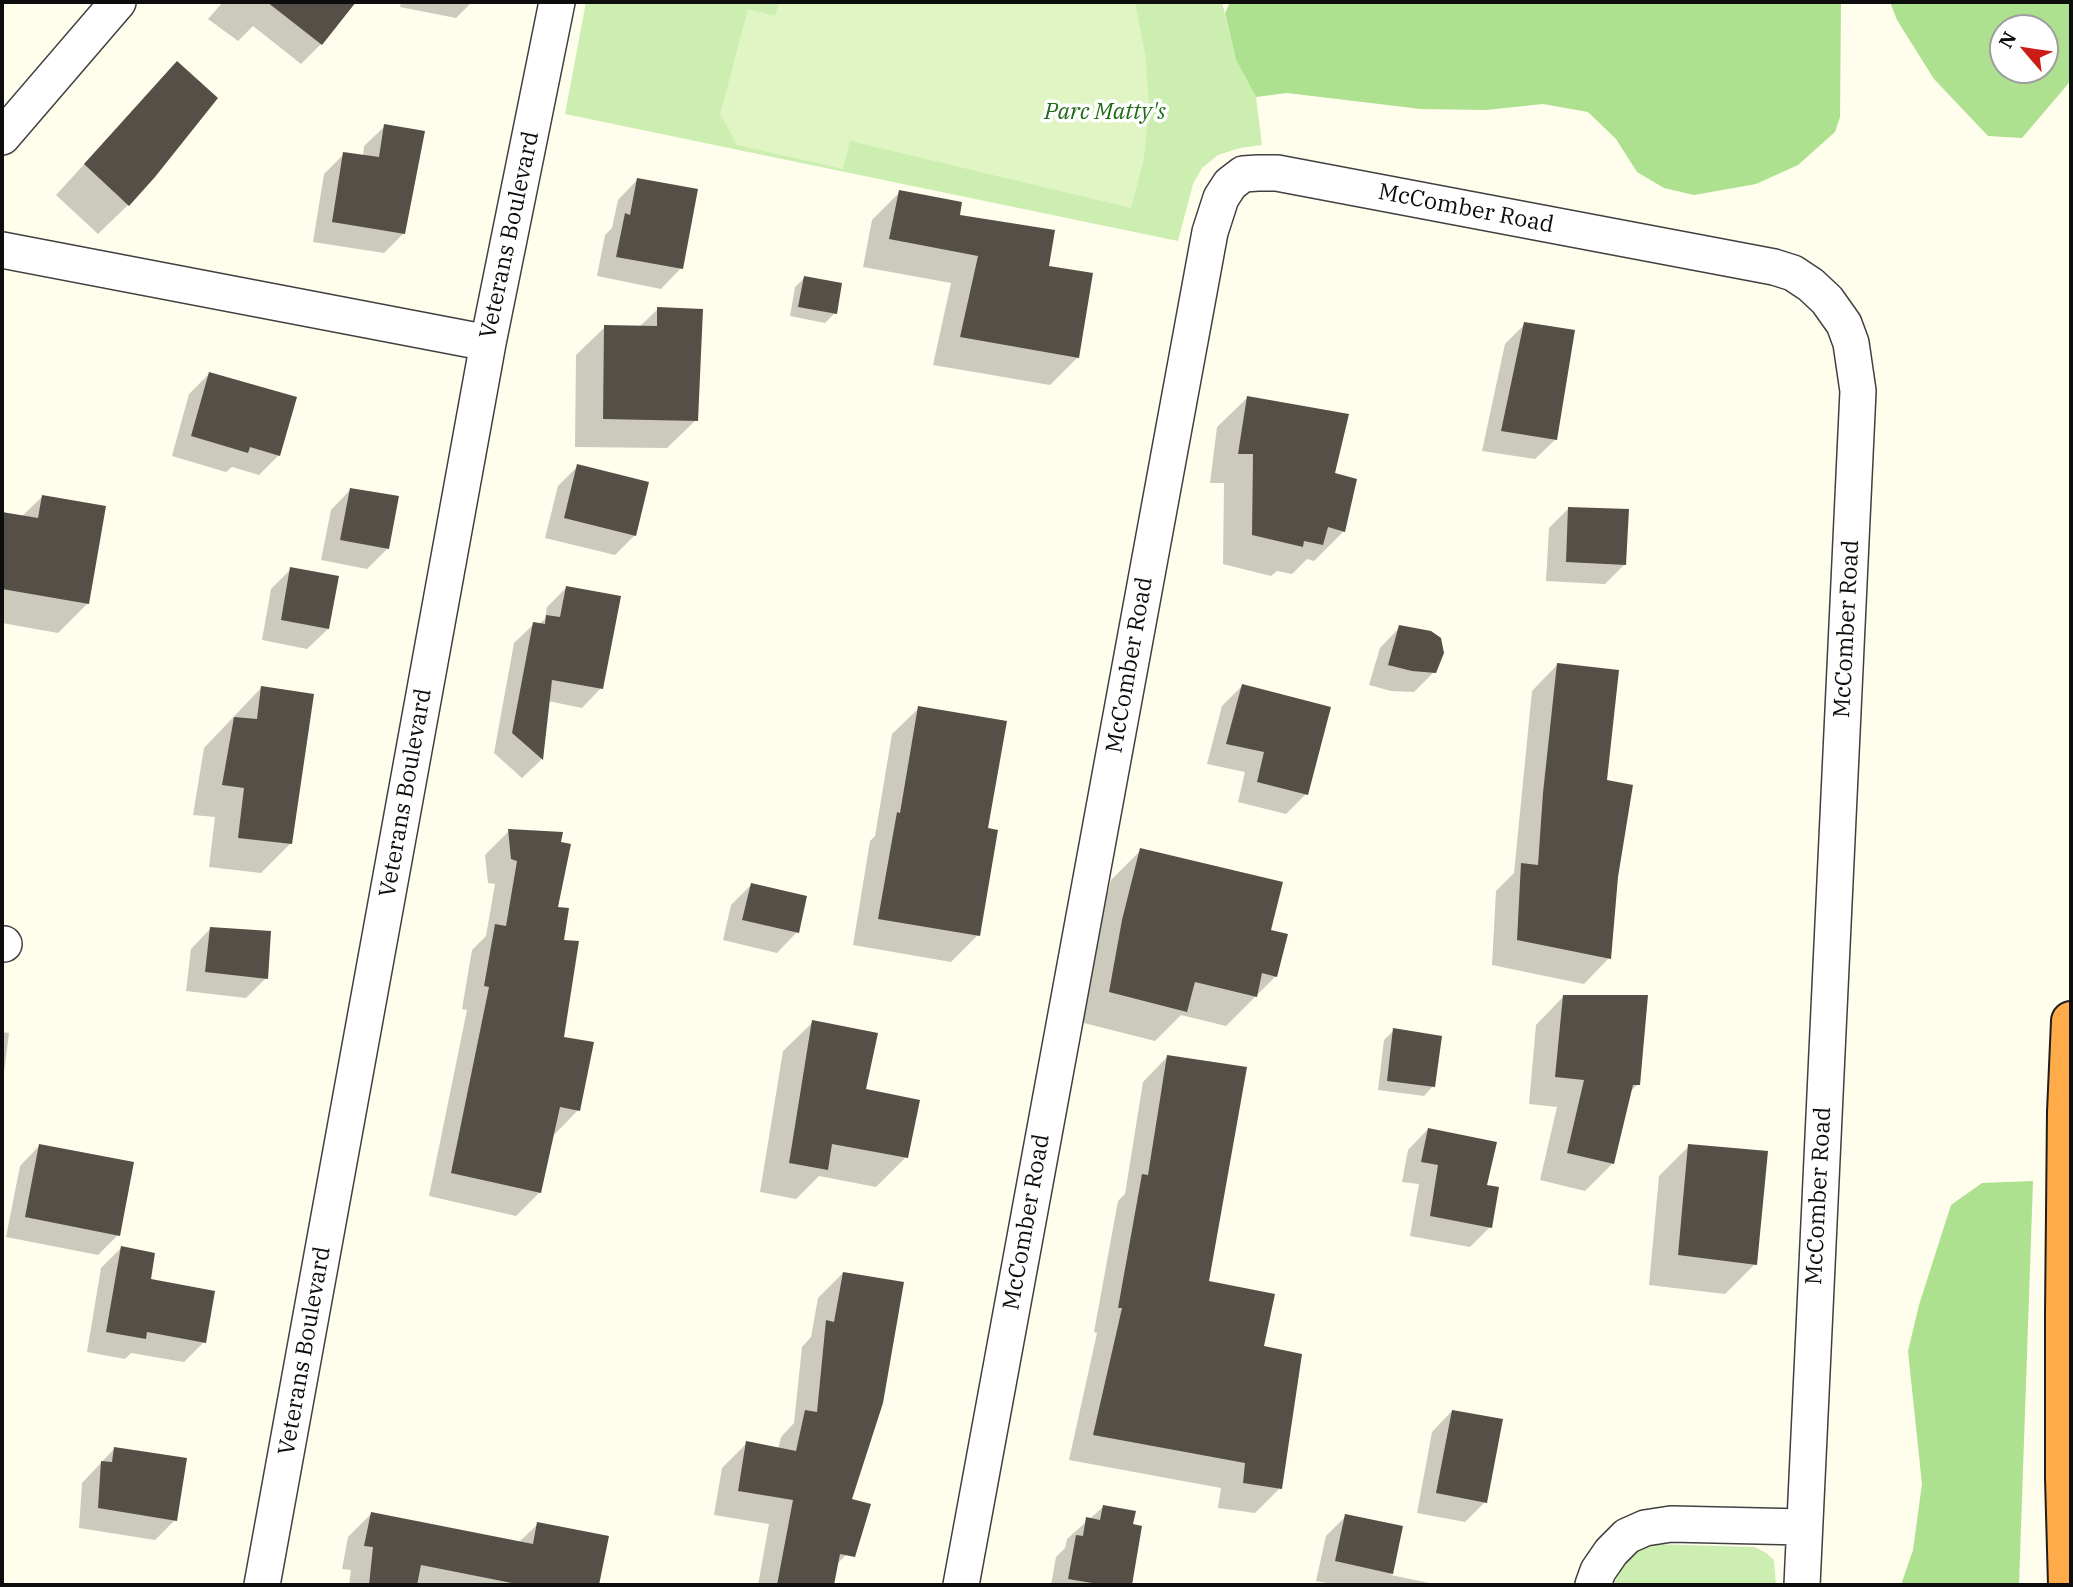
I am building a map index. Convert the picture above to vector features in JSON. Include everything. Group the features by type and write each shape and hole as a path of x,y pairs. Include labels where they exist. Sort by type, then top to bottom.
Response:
{"highway":[{"path":"2068,1585 2065,1313 2067,1112 2071,1021"}],"street":[{"path":"2,137 117,2"},
{"name":"Veterans Boulevard","path":"262,1585 488,343 556,2"},
{"name":"McComber Road","path":"961,1585 1210,232 1221,198 1230,184 1243,174 1258,173 1276,173 1774,267 1793,273 1811,285 1844,324 1854,354 1858,391 1802,1585"},
{"path":"2,250 488,343"},
{"path":"1593,1585 1598,1570 1611,1552 1627,1536 1645,1528 1671,1524 1803,1527"}],"green space":[{"name":"Parc Matty's","path":"586,2 1222,2 1236,60 1256,97 1262,145 1218,155 1202,168 1193,184 1178,241 565,114"},
{"path":"779,2 1135,2 1146,58 1149,105 1144,159 1131,208 850,141 843,169 737,145 720,114 748,9 775,16"},
{"path":"1230,2 1841,2 1840,117 1835,132 1798,165 1756,184 1694,195 1664,188 1637,172 1616,139 1588,112 1543,104 1486,110 1421,109 1287,93 1256,97 1236,60 1225,13"},
{"path":"1890,2 2071,2 2071,78 2022,138 1988,136 1934,79 1897,20"},
{"path":"2033,1181 2019,1585 1901,1585 1913,1550 1922,1484 1908,1351 1919,1305 1951,1205 1982,1183"},
{"path":"1653,1544 1754,1547 1774,1560 1776,1585 1613,1585 1626,1561 1638,1548"}],"building":[{"path":"267,2 356,2 322,45"},
{"path":"177,61 218,98 129,206 84,164"},
{"path":"384,124 425,131 405,234 332,222 343,152 379,157"},
{"path":"637,178 698,189 683,269 616,257 625,213 630,215"},
{"path":"899,190 962,202 960,215 1055,230 1049,266 1093,273 1079,358 960,337 978,256 889,239"},
{"path":"804,276 842,283 837,314 798,307"},
{"path":"657,307 703,309 698,421 603,419 604,325 657,326"},
{"path":"1524,322 1575,330 1557,440 1501,431"},
{"path":"209,372 297,397 280,456 250,447 248,453 191,436"},
{"path":"1247,396 1349,414 1335,473 1357,479 1345,532 1328,527 1323,545 1304,541 1303,547 1252,535 1253,454 1238,454"},
{"path":"577,464 649,482 636,536 564,518"},
{"path":"350,488 399,496 389,549 340,540"},
{"path":"42,495 106,506 89,604 2,589 2,512 38,518"},
{"path":"1568,507 1629,509 1626,565 1566,562"},
{"path":"290,567 339,576 329,629 281,620"},
{"path":"566,586 621,596 603,689 552,680 543,760 512,733 533,622 545,624 546,615 560,617"},
{"path":"1399,625 1431,631 1441,638 1444,653 1436,673 1388,665"},
{"path":"1557,663 1619,670 1607,780 1633,785 1618,877 1611,959 1517,940 1521,863 1538,865"},
{"path":"1242,684 1331,707 1308,795 1257,782 1264,752 1226,744"},
{"path":"261,686 314,694 292,844 238,838 244,788 222,785 234,717 257,719"},
{"path":"918,706 1007,721 988,828 998,830 980,936 878,919"},
{"path":"508,829 563,832 561,842 571,844 558,907 569,908 564,940 579,941 564,1037 594,1042 580,1111 560,1107 541,1193 451,1173 489,987 484,986 495,924 506,926 517,861 511,859"},
{"path":"1140,848 1283,882 1271,930 1288,934 1277,977 1262,973 1257,997 1195,982 1187,1012 1109,992 1122,920"},
{"path":"751,883 807,896 799,933 742,920"},
{"path":"210,927 271,931 268,979 205,972"},
{"path":"1563,995 1648,995 1640,1085 1633,1085 1614,1164 1567,1153 1584,1080 1555,1077"},
{"path":"812,1020 878,1033 866,1089 920,1100 908,1158 832,1144 828,1170 789,1163"},
{"path":"1393,1028 1442,1036 1435,1087 1387,1081"},
{"path":"1167,1055 1247,1067 1209,1281 1275,1294 1264,1346 1302,1354 1282,1489 1243,1483 1245,1463 1093,1435 1122,1308 1118,1308 1142,1174 1148,1175"},
{"path":"1428,1128 1497,1142 1487,1185 1499,1187 1492,1228 1430,1216 1438,1165 1421,1162"},
{"path":"39,1144 134,1162 120,1236 25,1217"},
{"path":"1688,1144 1768,1151 1757,1265 1678,1255"},
{"path":"121,1246 155,1253 151,1279 215,1291 206,1343 147,1332 146,1339 106,1332"},
{"path":"843,1272 904,1282 883,1403 852,1499 871,1504 855,1557 840,1554 834,1585 777,1585 793,1500 738,1491 746,1441 796,1451 805,1410 817,1412 826,1320 834,1322"},
{"path":"1452,1410 1503,1419 1487,1503 1436,1493"},
{"path":"114,1447 187,1458 177,1521 98,1508 101,1461 112,1462"},
{"path":"1103,1505 1136,1511 1133,1524 1142,1526 1132,1585 1104,1585 1068,1579 1076,1535 1083,1536 1086,1517 1100,1520"},
{"path":"371,1512 533,1544 537,1522 609,1536 599,1585 522,1585 421,1565 417,1585 369,1585 373,1547 364,1546"},
{"path":"1345,1514 1403,1526 1393,1574 1335,1561"}]}
